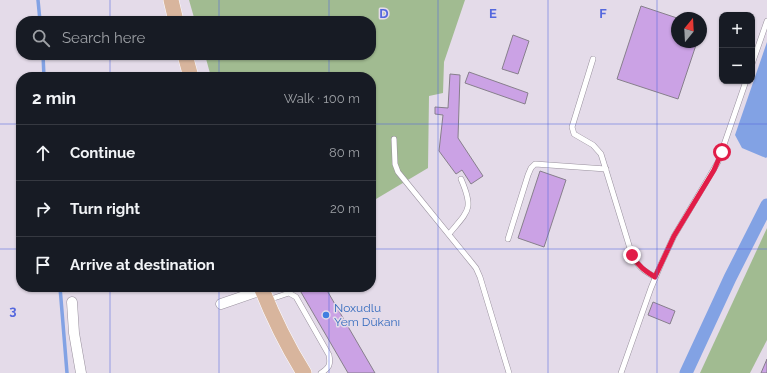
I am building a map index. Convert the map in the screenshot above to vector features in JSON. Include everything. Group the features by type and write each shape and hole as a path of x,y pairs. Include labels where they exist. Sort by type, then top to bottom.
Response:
{"main road":[{"path":"171,0 175,16"},
{"path":"186,60 190,72"},
{"path":"263,293 290,351 304,373"}],"street":[{"path":"221,304 263,293"},
{"path":"72,302 74,333 81,373"}],"lane":[{"path":"755,55 767,21"},
{"path":"593,59 572,127 574,134 594,145 601,154 632,255 636,264 644,271 655,277"},
{"path":"621,373 655,277 674,236 718,162 745,84"},
{"path":"394,139 395,164 398,172 470,259 480,276 509,373"},
{"path":"508,239 528,175 531,168 535,164 606,169"},
{"path":"449,234 465,216 469,207 468,195 461,179"},
{"path":"263,293 289,293 296,297 329,355 330,363 327,369 321,373"}],"green space":[{"path":"189,0 465,0 444,62 443,93 429,96 428,168 376,199 376,72 210,72 206,60 376,60 376,16 194,16"},
{"path":"767,228 767,340 750,373 700,373"}],"water":[{"path":"767,42 766,158 742,148 735,135 753,84 755,84 755,77"}],"building":[{"path":"641,6 671,16 671,48 695,48 678,99 617,79"},
{"path":"513,35 529,41 518,74 502,69"},
{"path":"469,72 528,93 525,104 465,83"},
{"path":"450,74 460,75 458,138 483,176 471,184 462,170 456,174 439,151 443,115 435,114 435,107 448,108"},
{"path":"540,171 566,180 544,247 518,238"},
{"path":"301,292 328,292 375,373 348,373"},
{"path":"653,302 675,311 670,324 648,315"},
{"path":"767,359 767,373 761,373"}],"waterway":[{"path":"38,0 40,16"},
{"path":"43,60 44,72"},
{"path":"686,373 730,278 767,205"},
{"path":"60,292 67,373"}],"place":[{"name":"Noxudlu Yem Dükanı","path":"326,315"}],"route":[{"path":"632,255 636,264 644,271 655,277 674,236 714,170 722,152"}]}
